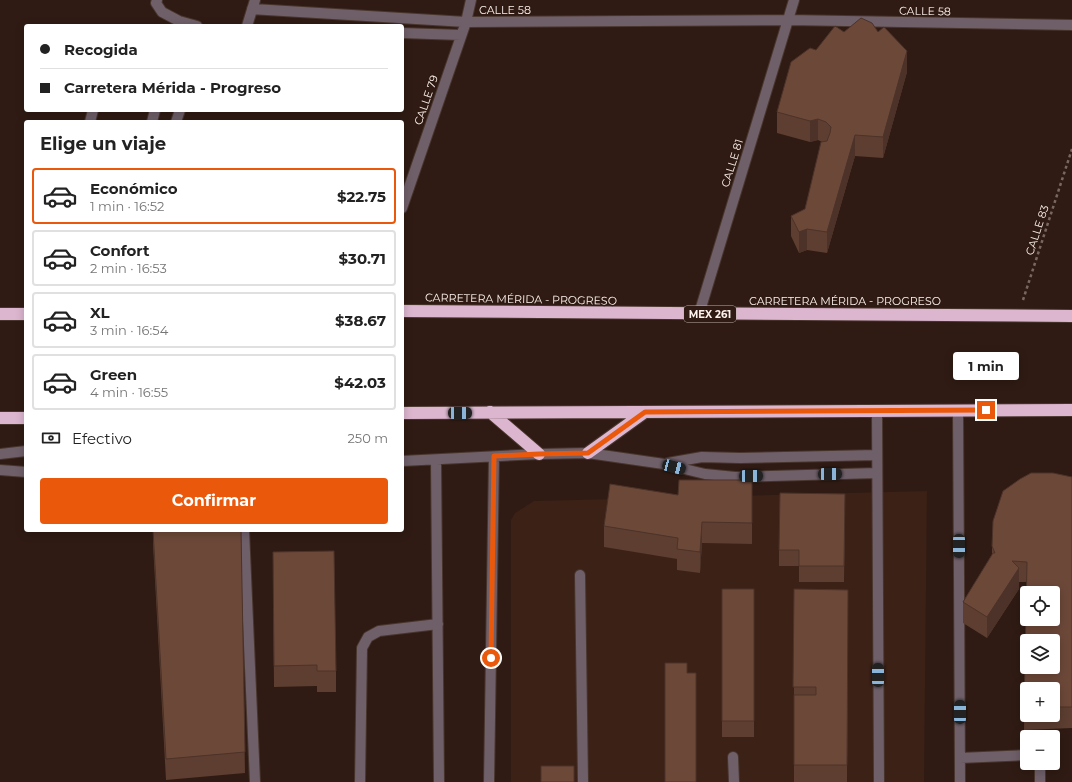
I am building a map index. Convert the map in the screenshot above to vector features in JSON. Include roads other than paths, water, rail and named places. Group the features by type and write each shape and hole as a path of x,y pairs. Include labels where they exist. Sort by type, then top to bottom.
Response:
{"highway":[{"name":"CARRETERA MÉRIDA - PROGRESO","path":"404,311 1072,316"},
{"path":"0,314 24,314"},
{"path":"404,413 1072,410"},
{"path":"490,412 539,454"},
{"path":"588,453 645,412"},
{"path":"0,418 24,418"}],"street":[{"path":"157,0 156,3 162,12 178,23"},
{"name":"CALLE 79","path":"404,202 466,22 471,0"},
{"name":"CALLE 81","path":"699,314 794,0"},
{"path":"248,24 253,5"},
{"name":"CALLE 58","path":"253,5 466,22 788,20 1072,25"},
{"path":"404,33 461,34"},
{"path":"877,411 879,782"},
{"path":"958,411 960,782"},
{"path":"0,454 24,451"},
{"path":"404,461 588,453 664,464 705,474 735,477 877,473"},
{"path":"489,782 494,456"},
{"path":"664,464 702,457 740,458 877,456"},
{"path":"436,460 439,782"},
{"path":"0,470 24,472"},
{"path":"244,532 255,782"},
{"path":"580,575 583,782"},
{"path":"360,782 362,648 368,637 378,630 438,624"},
{"path":"960,758 1020,755"},
{"path":"733,757 734,782"},
{"path":"1040,770 1040,782"}]}
